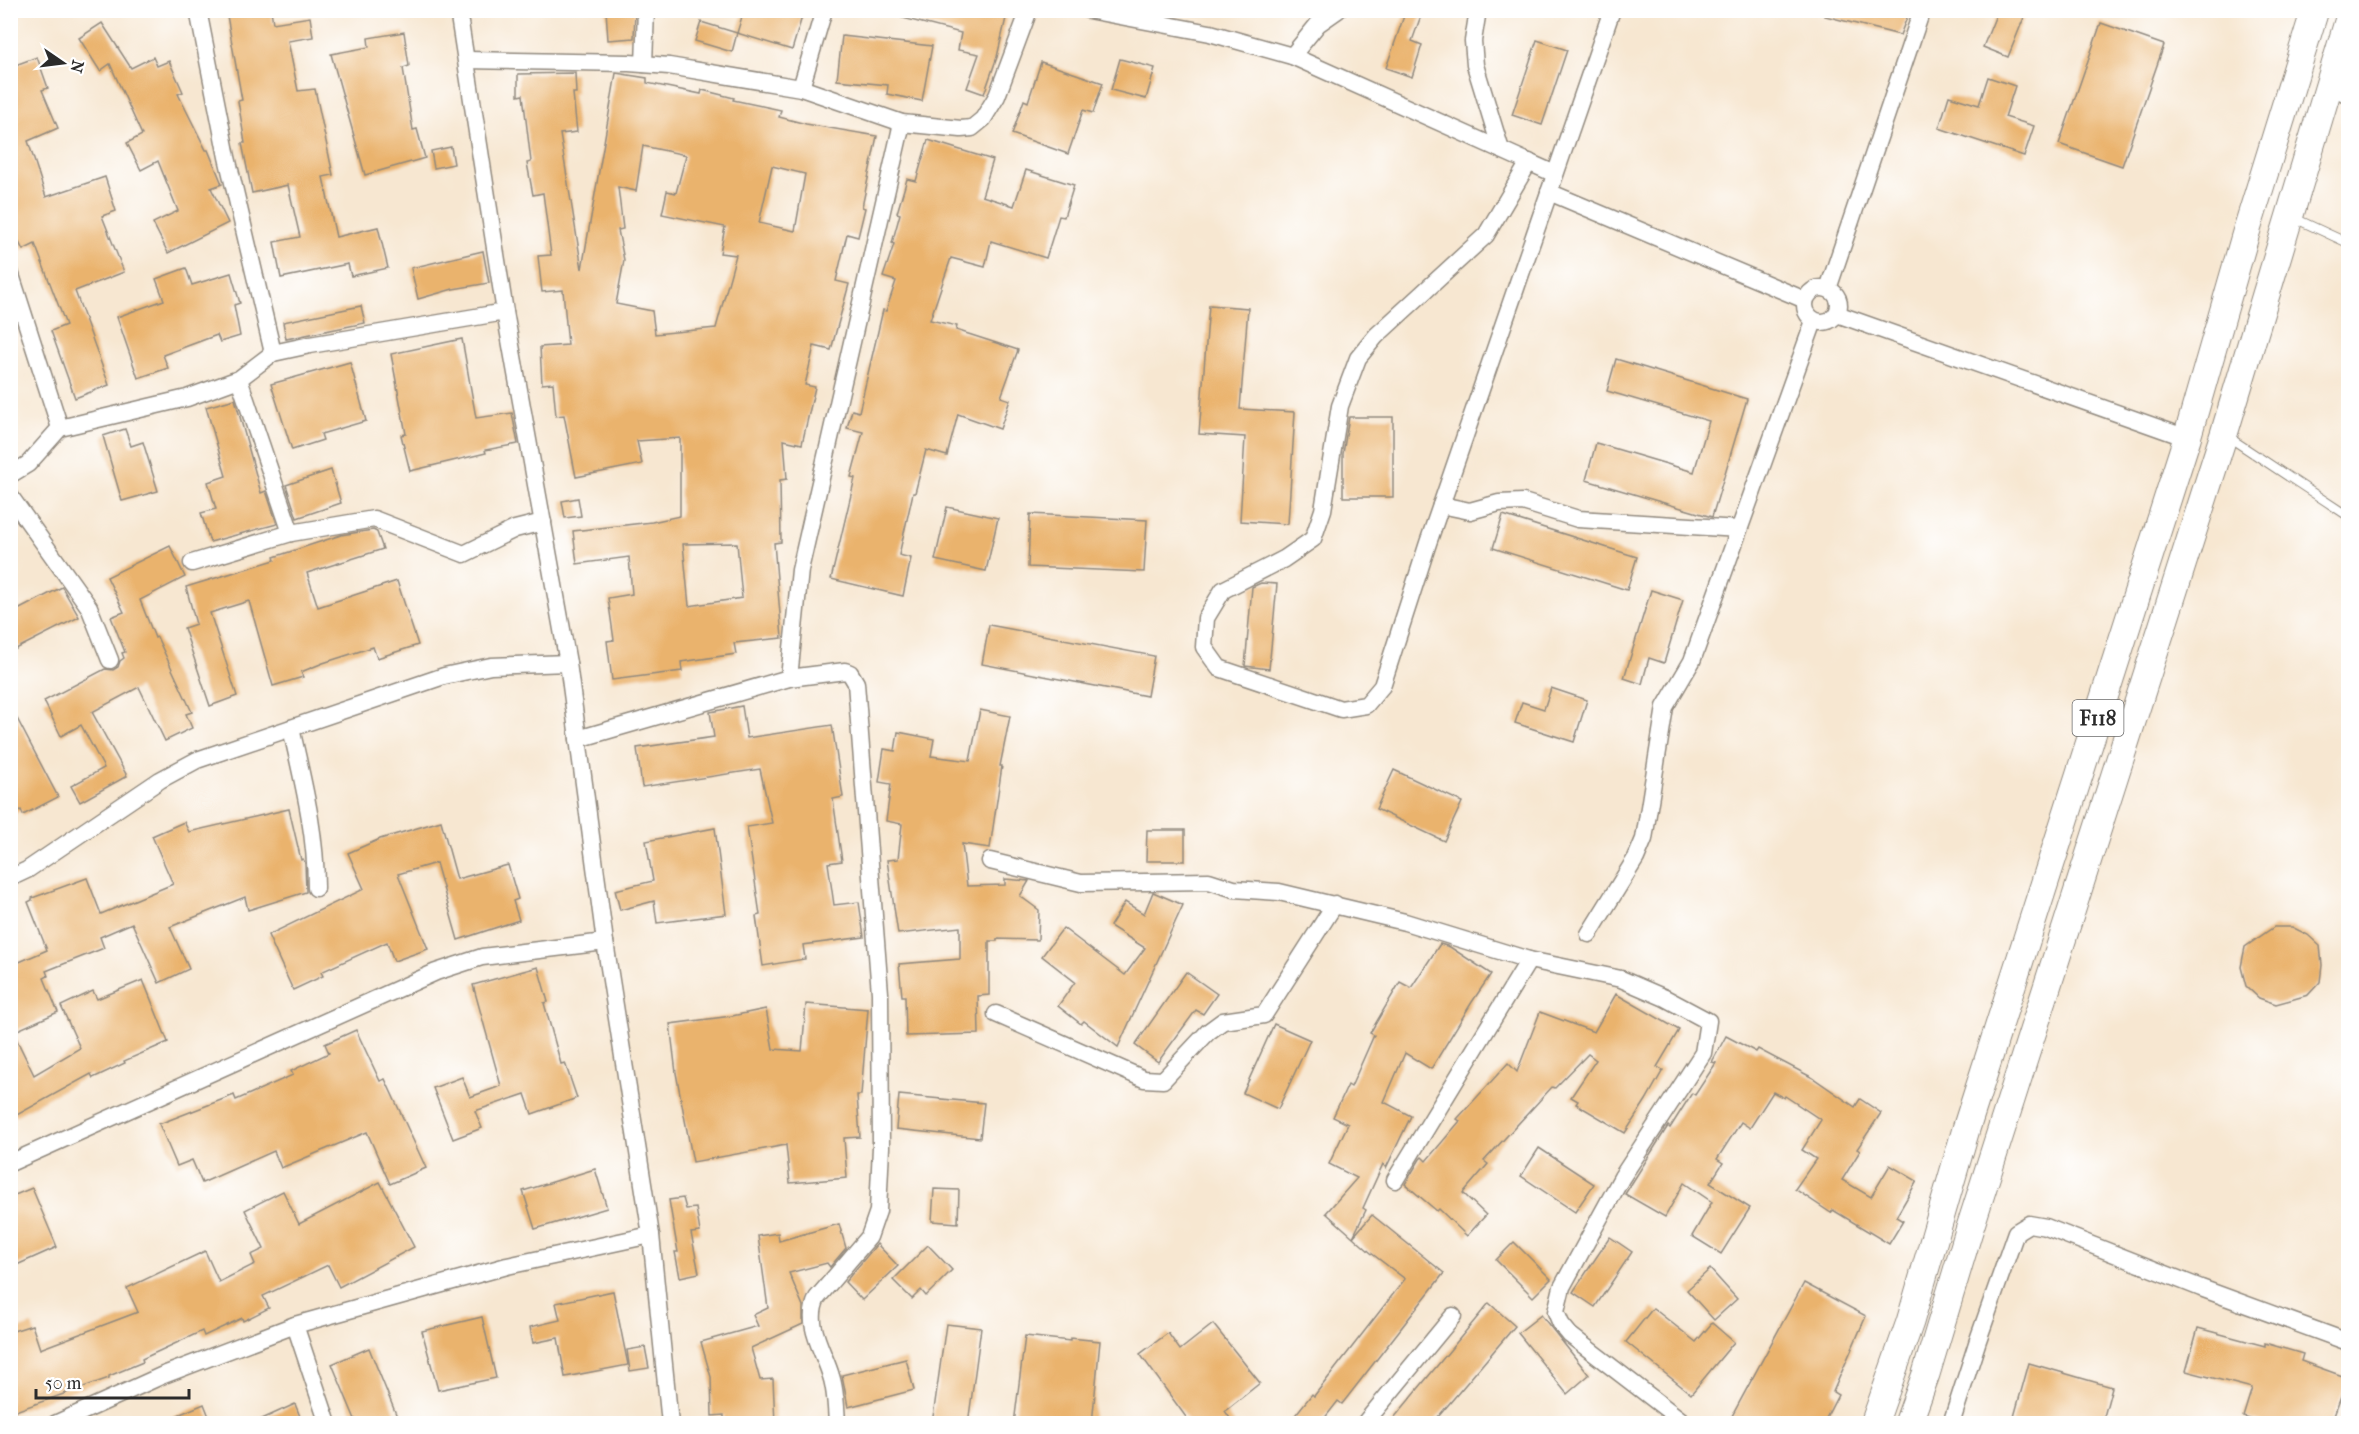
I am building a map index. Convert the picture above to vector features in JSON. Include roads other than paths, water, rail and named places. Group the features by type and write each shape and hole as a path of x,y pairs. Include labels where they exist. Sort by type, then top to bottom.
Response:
{"main road":[{"name":"F118","path":"1874,1424 1910,1322 1966,1129 2187,438 2245,236 2315,10"},
{"name":"F118","path":"1908,1424 1926,1374 1968,1234 2224,434 2289,216 2339,89 2349,22"}],"street":[{"path":"198,10 227,158 273,353"},
{"path":"458,10 505,312 568,663 605,942 651,1235 670,1424"},
{"path":"644,64 646,10"},
{"path":"801,88 824,10"},
{"path":"467,60 669,66 801,88 902,123 961,129 972,128 983,119 997,96 1029,10"},
{"path":"1088,10 1210,33 1292,56 1555,174"},
{"path":"1292,56 1318,24 1338,10"},
{"path":"1478,10 1473,41 1475,65 1501,150"},
{"path":"1529,162 1486,234 1376,336 1358,358 1340,406 1323,510 1313,538 1284,559 1223,590 1206,618 1204,646 1218,668 1341,709 1366,705 1382,686 1441,505 1612,10"},
{"path":"1828,289 1922,10"},
{"path":"789,678 800,570 902,123"},
{"path":"1549,192 1805,300"},
{"path":"10,272 16,300 60,428"},
{"path":"1828,289 1838,300 1837,314 1831,320 1822,323 1814,321 1805,309 1805,300 1814,290 1828,289"},
{"path":"10,475 28,464 60,428 187,398 238,379 273,353 505,312"},
{"path":"1837,314 2187,438"},
{"path":"1589,934 1644,839 1665,707 1692,661 1814,321"},
{"path":"238,379 291,533"},
{"path":"10,496 89,607 110,660"},
{"path":"1441,505 1470,511 1499,503 1523,502 1578,519 1739,529"},
{"path":"192,563 291,533 374,519 464,555 515,529 543,522"},
{"path":"10,878 37,863 160,780 197,760 444,676 491,666 568,663"},
{"path":"578,739 789,678 845,671 850,673 856,682 880,993 881,1147 878,1211 869,1237 813,1305 816,1336 832,1377 837,1424"},
{"path":"291,728 312,823 316,852 316,888"},
{"path":"990,861 1081,883 1209,881 1234,889 1279,892 1335,904 1406,922 1529,960 1621,980 1665,998 1708,1021 1703,1053 1622,1178 1562,1287 1556,1312 1561,1324 1570,1335 1686,1424"},
{"path":"996,1014 1144,1079 1163,1080 1208,1032 1223,1021 1264,1015 1335,904"},
{"path":"10,1163 436,972 482,957 605,942"},
{"path":"1395,1180 1529,960"},
{"path":"1951,1424 2016,1232 2029,1224 2046,1227 2200,1288 2349,1342"},
{"path":"55,1424 161,1376 295,1325 507,1266 651,1235"},
{"path":"1364,1424 1453,1316"},
{"path":"295,1325 328,1424"}],"lane":[{"path":"2289,216 2349,243"},
{"path":"2224,434 2349,516"}]}
